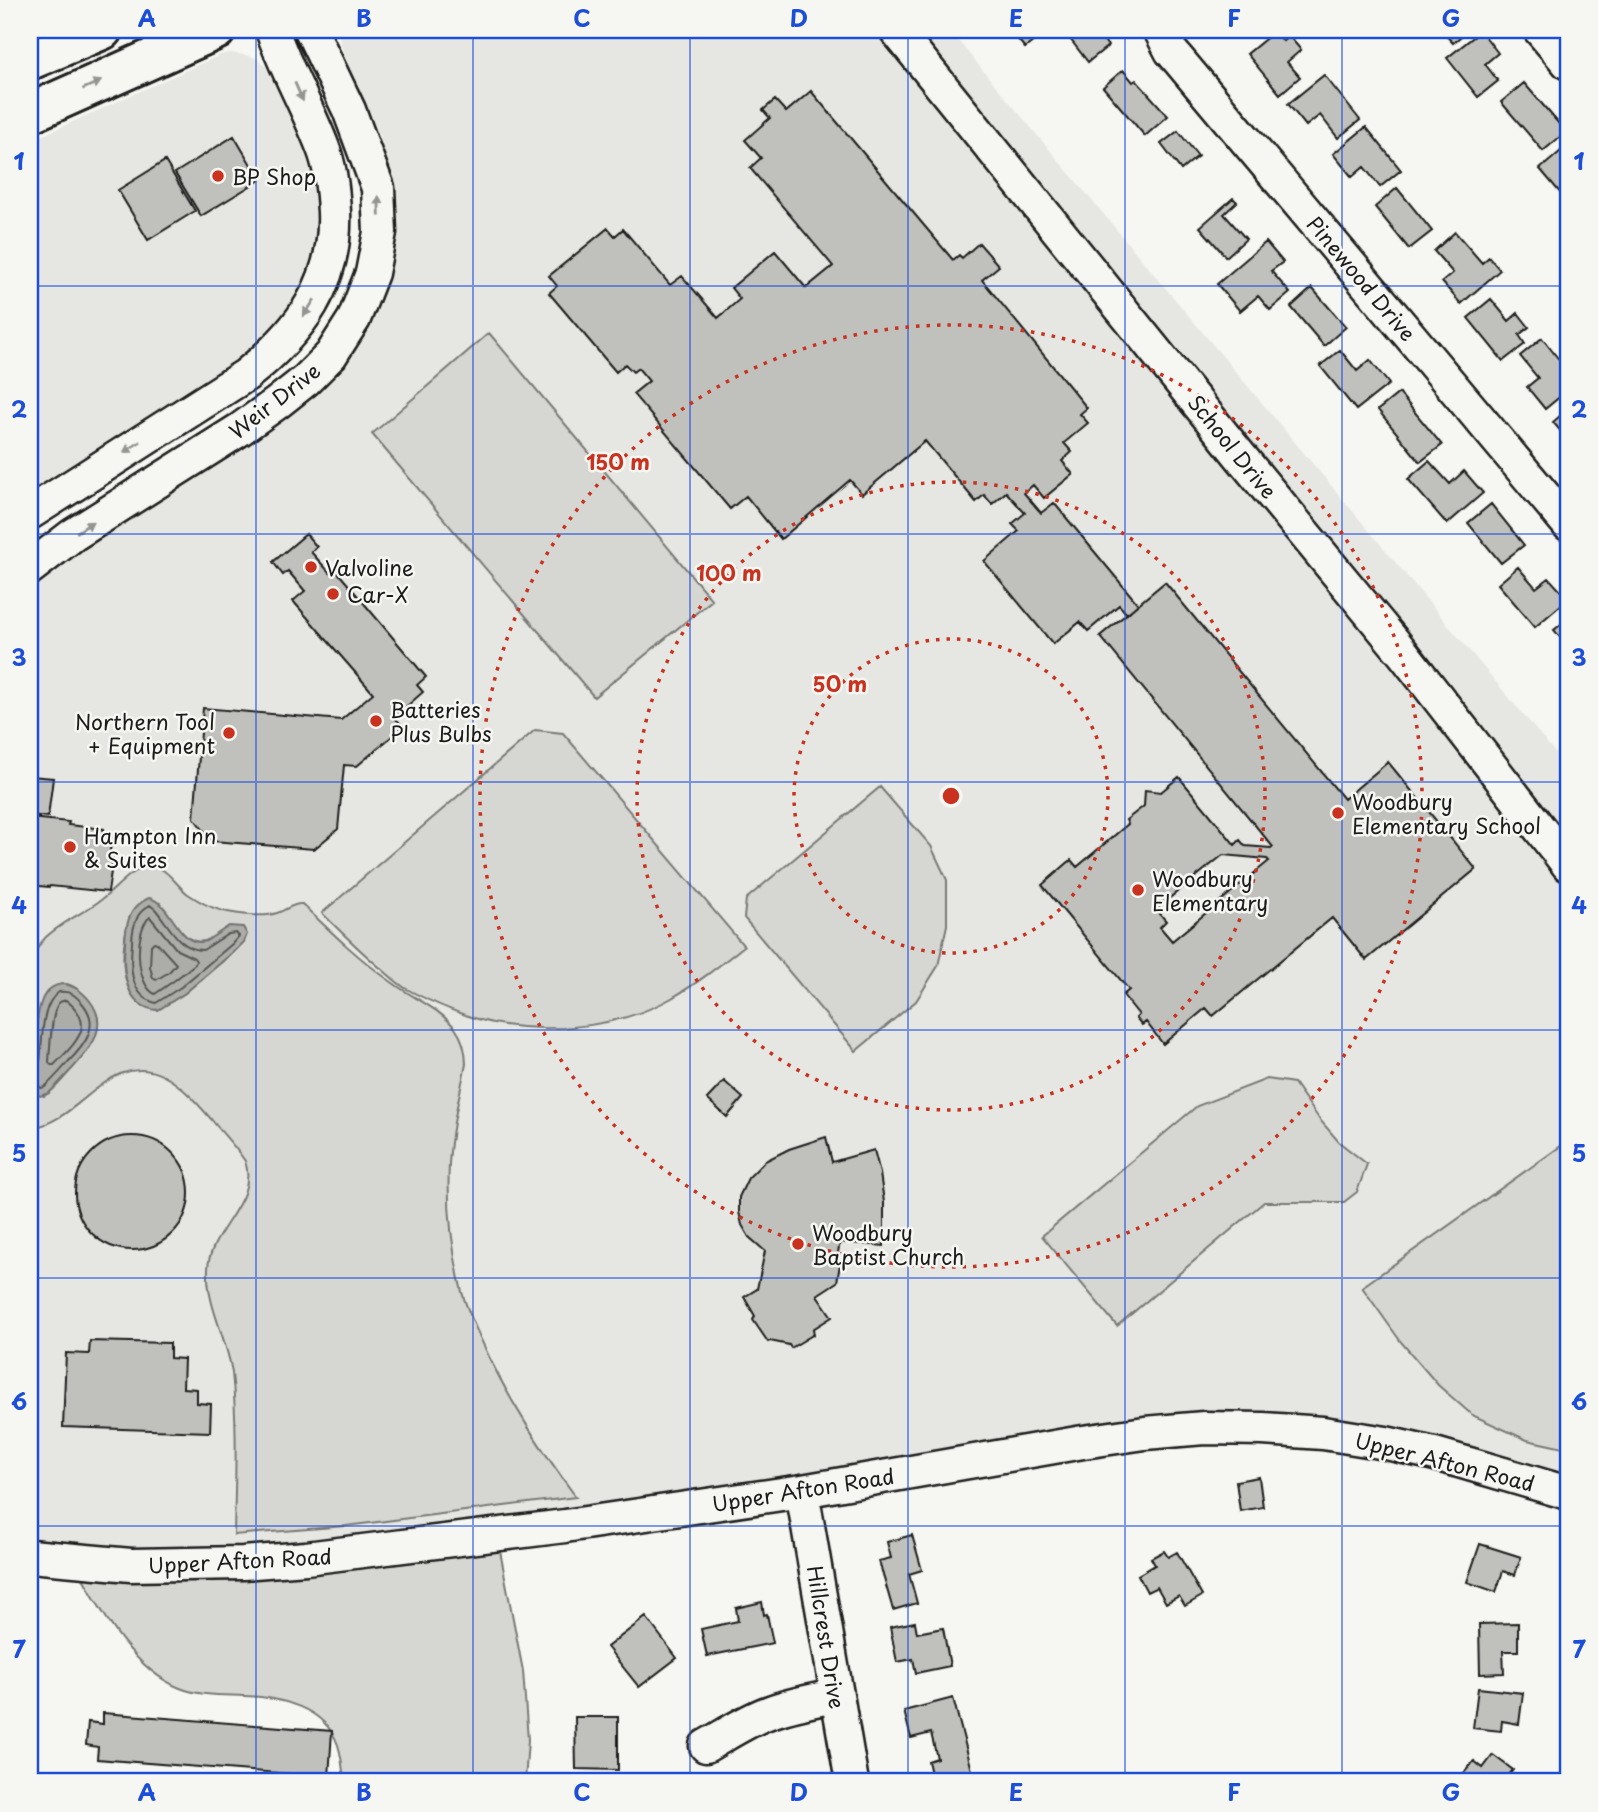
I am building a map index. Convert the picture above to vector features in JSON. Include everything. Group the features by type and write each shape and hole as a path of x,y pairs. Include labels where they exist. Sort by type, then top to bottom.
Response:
{"main road":[{"path":"30,60 102,30"},
{"path":"30,113 216,30"}],"street":[{"name":"Weir Drive","path":"30,513 246,375 284,342 318,295 330,261 335,230 333,188 324,150 272,30"},
{"name":"Weir Drive","path":"30,568 73,535 277,403 331,355 354,319 372,273 380,232 378,188 349,110 311,30"},
{"name":"School Drive","path":"896,30 1403,653 1568,865"},
{"name":"Pinewood Drive","path":"1160,30 1171,51 1568,524"},
{"path":"1541,30 1568,63"},
{"name":"Upper Afton Road","path":"30,1556 131,1565 243,1563 306,1558 565,1526 802,1490 1083,1442 1204,1428 1323,1433 1386,1443 1435,1454 1568,1493"},
{"name":"Hillcrest Drive","path":"802,1490 852,1782"},
{"path":"706,1746 769,1712 836,1696"}],"shaded area":[{"path":"337,30 949,30 1568,768 1568,1479 1461,1445 1367,1423 1280,1414 1191,1413 1069,1428 607,1505 284,1545 145,1549 30,1540 30,584 69,554 323,383 389,173 380,136 343,52"},
{"path":"230,53 256,58 272,72 313,162 321,212 315,259 303,290 279,326 244,356 30,494 30,141 220,55"},
{"path":"489,333 712,600 594,697 372,434"},
{"path":"535,730 563,733 744,946 690,987 631,1016 589,1025 546,1028 480,1020 440,1005 402,986 322,913"},
{"path":"880,787 931,846 947,880 947,925 938,966 916,1001 856,1051 744,918 746,899"},
{"path":"156,866 188,894 223,911 264,915 302,904 369,965 434,1009 455,1028 464,1045 466,1064 452,1139 449,1196 455,1261 462,1292 504,1386 538,1443 576,1497 346,1526 234,1535 234,1393 226,1347 210,1296 208,1269 216,1241 245,1190 245,1161 188,1094 163,1076 149,1071 135,1070 120,1074 60,1117 30,1128 30,966 34,954 52,932 101,900 143,867","holes":["160,903 188,938 195,941 211,938 237,949 185,993 158,1010 144,1006 134,997 128,986 123,956 131,914","67,984 77,989 93,1007 98,1017 98,1027 84,1055 57,1086 44,1096 32,1088 31,1084 40,1009 47,992"]},
{"path":"1267,1079 1294,1083 1339,1142 1367,1164 1357,1192 1344,1202 1264,1202 1117,1326 1042,1236 1197,1106"},
{"path":"1568,1141 1568,1449 1527,1440 1472,1415 1438,1385 1401,1342 1362,1287"},
{"path":"500,1551 523,1671 528,1740 525,1782 344,1782 338,1745 323,1721 286,1702 195,1692 164,1680 149,1669 122,1641 82,1576 180,1580 271,1577"}],"water":[{"path":"149,898 164,908 182,932 196,942 206,941 229,926 243,927 247,934 237,949 185,993 158,1010 147,1008 132,995 124,965 125,936 129,919 135,908"},
{"path":"62,984 78,990 90,1001 96,1011 98,1029 91,1046 79,1061 49,1093 40,1096 34,1092 31,1084 38,1013 46,994"}],"building":[{"path":"1010,30 1048,30 1025,48"},
{"path":"1075,30 1096,30 1108,46 1088,62 1067,35"},
{"path":"1441,30 1468,30 1453,43"},
{"path":"1275,31 1283,41 1289,36 1301,50 1287,62 1300,77 1280,94 1247,54"},
{"path":"1481,31 1498,53 1485,64 1498,81 1478,97 1447,58"},
{"path":"1123,70 1133,82 1136,80 1168,116 1145,136 1103,87"},
{"path":"1324,75 1360,120 1338,138 1320,115 1306,126 1288,104"},
{"path":"1524,83 1566,132 1543,151 1501,102"},
{"path":"811,91 953,260 959,255 962,258 979,243 999,266 982,280 1087,408 1080,414 1088,423 1064,443 1072,452 1062,461 1073,474 1044,498 1033,485 1024,493 1041,513 1054,503 1138,604 1127,614 1119,605 1088,631 1080,622 1053,644 984,561 1019,531 1012,524 1025,513 1006,492 992,504 984,495 976,502 925,441 862,494 850,480 781,539 746,496 730,509 633,394 649,381 638,368 633,372 625,364 616,372 549,293 557,286 549,276 608,228 615,236 623,229 670,285 682,276 718,318 740,299 731,288 775,251 806,288 833,266 750,168 761,158 745,140 770,118 763,110 775,100 786,112"},
{"path":"1366,127 1401,170 1380,187 1364,167 1352,177 1333,154"},
{"path":"1178,131 1198,156 1181,170 1161,144"},
{"name":"BP Shop","path":"234,136 260,180 201,216 175,173"},
{"path":"1568,145 1568,202 1540,169"},
{"path":"165,161 195,211 148,240 118,190"},
{"path":"1397,188 1432,231 1409,249 1375,207"},
{"path":"1233,198 1237,202 1224,214 1246,239 1226,257 1200,227"},
{"path":"1455,232 1482,263 1489,257 1500,270 1461,304 1442,282 1453,273 1434,251"},
{"path":"1266,242 1283,262 1271,271 1290,293 1270,310 1258,296 1240,311 1217,284"},
{"path":"1312,288 1346,327 1324,346 1291,307"},
{"path":"1491,299 1509,321 1518,313 1529,327 1519,335 1525,344 1503,361 1468,318"},
{"path":"1542,338 1568,371 1568,390 1545,409 1527,387 1538,378 1520,356"},
{"path":"1340,350 1357,371 1370,360 1389,384 1356,410 1320,366"},
{"path":"1399,393 1442,445 1420,462 1378,410"},
{"path":"1568,409 1568,440 1553,422"},
{"path":"1429,461 1450,484 1464,471 1483,493 1447,524 1408,479"},
{"path":"1491,504 1524,545 1501,563 1468,523"},
{"path":"306,534 317,547 311,552 330,573 335,569 426,677 417,685 423,692 398,714 395,711 392,714 403,727 357,766 344,765 338,829 314,849 212,841 194,818 203,708 341,720 373,693 293,601 305,591 288,571 283,575 273,562"},
{"path":"1518,567 1536,588 1549,578 1568,599 1535,627 1498,584"},
{"name":"Woodbury Elementary School","path":"1165,582 1344,799 1388,762 1476,869 1366,960 1332,918 1213,1016 1206,1008 1163,1044 1146,1022 1142,1025 1136,1018 1139,1015 1123,995 1129,990 1042,885 1071,860 1077,867 1128,824 1126,820 1144,806 1145,790 1161,792 1179,777 1235,845 1240,840 1245,846 1273,847 1100,636","holes":["1223,855 1269,861 1172,941 1160,927 1166,921 1156,909"]},
{"path":"1568,619 1568,647 1554,630"},
{"name":"Hampton Inn & Suites","path":"30,776 53,778 48,817 30,815"},
{"name":"Hampton Inn & Suites","path":"30,818 104,829 103,835 112,836 109,858 113,858 108,892 30,885"},
{"path":"724,1081 743,1098 727,1117 707,1099"},
{"path":"132,1136 154,1140 173,1152 185,1171 189,1193 185,1215 173,1234 154,1246 132,1250 110,1246 91,1234 79,1215 75,1193 79,1171 91,1152 110,1140"},
{"name":"Woodbury Baptist Church","path":"826,1137 832,1162 874,1150 884,1202 884,1246 840,1242 836,1263 840,1264 837,1282 817,1295 832,1317 813,1329 814,1334 791,1348 789,1345 768,1342 753,1320 755,1316 744,1297 757,1289 765,1251 749,1237 742,1225 739,1197 748,1178 765,1161 789,1149"},
{"path":"90,1341 170,1343 170,1358 184,1359 183,1388 197,1389 197,1403 211,1404 210,1432 63,1427 66,1353 89,1354"},
{"path":"1259,1477 1263,1507 1240,1511 1236,1481"},
{"path":"912,1535 922,1570 909,1574 917,1603 893,1610 879,1561 891,1558 887,1542"},
{"path":"1480,1544 1521,1557 1515,1575 1503,1571 1496,1592 1467,1582"},
{"path":"1164,1551 1168,1557 1177,1552 1202,1596 1185,1606 1179,1596 1166,1603 1157,1587 1147,1592 1138,1575 1155,1565 1151,1558"},
{"path":"762,1602 773,1643 707,1656 701,1629 738,1621 736,1608"},
{"path":"646,1617 677,1658 639,1687 607,1647"},
{"path":"915,1622 917,1633 943,1628 950,1666 916,1673 913,1659 897,1662 890,1627"},
{"path":"1518,1623 1518,1651 1503,1651 1504,1673 1480,1674 1479,1624"},
{"path":"1478,1688 1523,1693 1519,1724 1502,1721 1501,1731 1473,1728"},
{"path":"953,1698 974,1778 959,1782 933,1782 928,1761 937,1758 931,1733 911,1738 904,1711"},
{"path":"103,1713 332,1731 329,1777 97,1759 98,1747 86,1745 88,1722 103,1724"},
{"path":"575,1717 618,1717 618,1770 576,1769"},
{"path":"1493,1755 1513,1770 1503,1782 1457,1781 1474,1761 1483,1768"}],"place":[{"name":"BP Shop","path":"218,176"},
{"name":"Valvoline","path":"311,567"},
{"name":"Car-X","path":"333,594"},
{"name":"Batteries Plus Bulbs","path":"376,721"},
{"name":"Northern Tool + Equipment","path":"229,733"},
{"name":"Woodbury Elementary School","path":"1338,813"},
{"name":"Hampton Inn & Suites","path":"70,847"},
{"name":"Woodbury Elementary","path":"1138,890"},
{"name":"Woodbury Baptist Church","path":"798,1244"}]}
